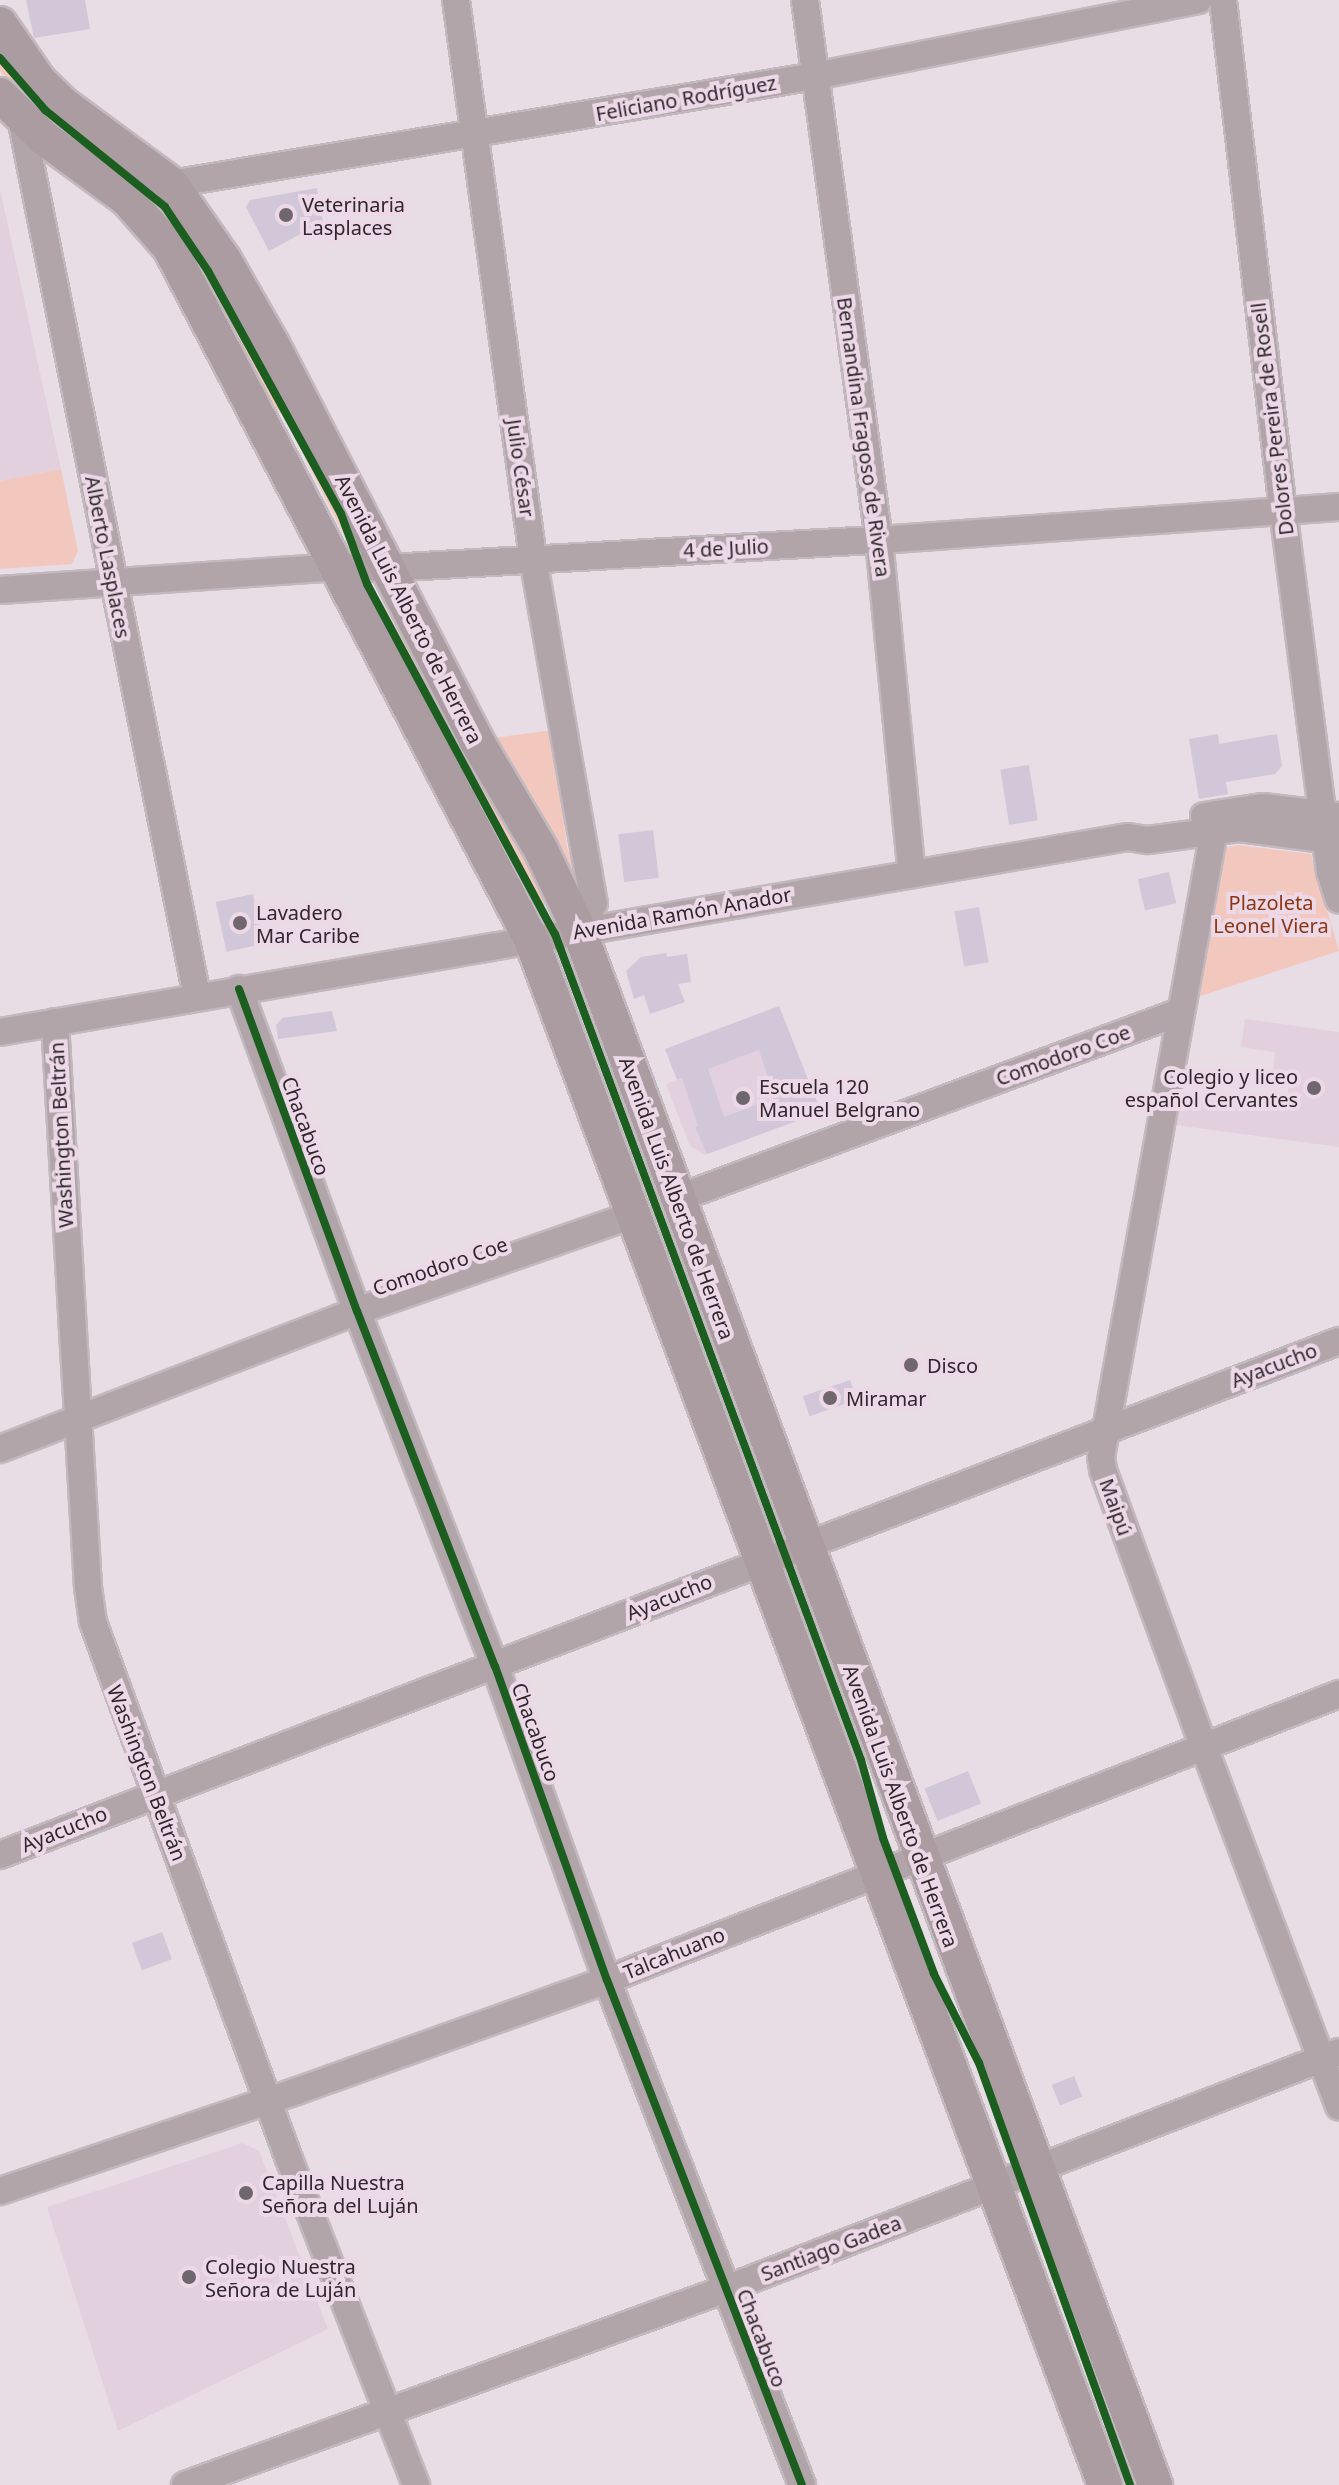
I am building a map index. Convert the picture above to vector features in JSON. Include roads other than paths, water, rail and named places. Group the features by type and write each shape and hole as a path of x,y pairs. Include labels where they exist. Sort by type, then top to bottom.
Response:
{"main road":[{"name":"Avenida Luis Alberto de Herrera","path":"0,24 39,81 64,105 171,184 224,260 273,346 476,740 541,850 579,930 676,1199 1155,2485"},
{"name":"Avenida Luis Alberto de Herrera","path":"11,107 127,199 170,248 531,939 875,1873 1105,2485"}],"street":[{"name":"Julio César","path":"456,0 533,558 594,903 579,930"},
{"name":"Bernandina Fragoso de Rivera","path":"805,0 879,540 912,874"},
{"name":"Feliciano Rodríguez","path":"171,184 815,76 1199,0"},
{"name":"Dolores Pereira de Rosell","path":"1223,0 1283,510 1331,827 1330,872 1339,900"},
{"name":"Alberto Lasplaces","path":"11,107 197,996"},
{"name":"4 de Julio","path":"0,590 338,567 388,568 879,540 1339,507"},
{"name":"Avenida Ramón Anador","path":"1128,837 1144,826 1240,809 1331,827"},
{"name":"Avenida Ramón Anador","path":"0,1032 1128,837 1148,840 1239,828 1331,827"},
{"name":"Maipú","path":"1214,831 1106,1429 1103,1470 1204,1747 1330,2055 1339,2107"},
{"name":"Chacabuco","path":"239,989 357,1311 495,1666 607,1980 802,2485"},
{"name":"Comodoro Coe","path":"676,1199 1180,1012"},
{"name":"Washington Beltrán","path":"55,1022 88,1587 93,1622 268,2101 416,2485"},
{"name":"Comodoro Coe","path":"0,1449 357,1311 633,1215"},
{"name":"Ayacucho","path":"0,1855 495,1666 761,1560 1339,1341"},
{"name":"Talcahuano","path":"0,2191 268,2101 607,1980 1339,1694"},
{"name":"Santiago Gadea","path":"185,2485 726,2289 1330,2055"}],"place":[{"name":"Veterinaria Lasplaces","path":"286,215"},
{"name":"Lavadero Mar Caribe","path":"240,923"},
{"name":"Colegio y liceo español Cervantes","path":"1314,1088"},
{"name":"Escuela 120 Manuel Belgrano","path":"743,1098"},
{"name":"Disco","path":"911,1365"},
{"name":"Miramar","path":"830,1398"},
{"name":"Capilla Nuestra Señora del Luján","path":"246,2193"},
{"name":"Colegio Nuestra Señora de Luján","path":"189,2277"}],"park label":[{"name":"Plazoleta Leonel Viera","path":"1271,914"}]}
